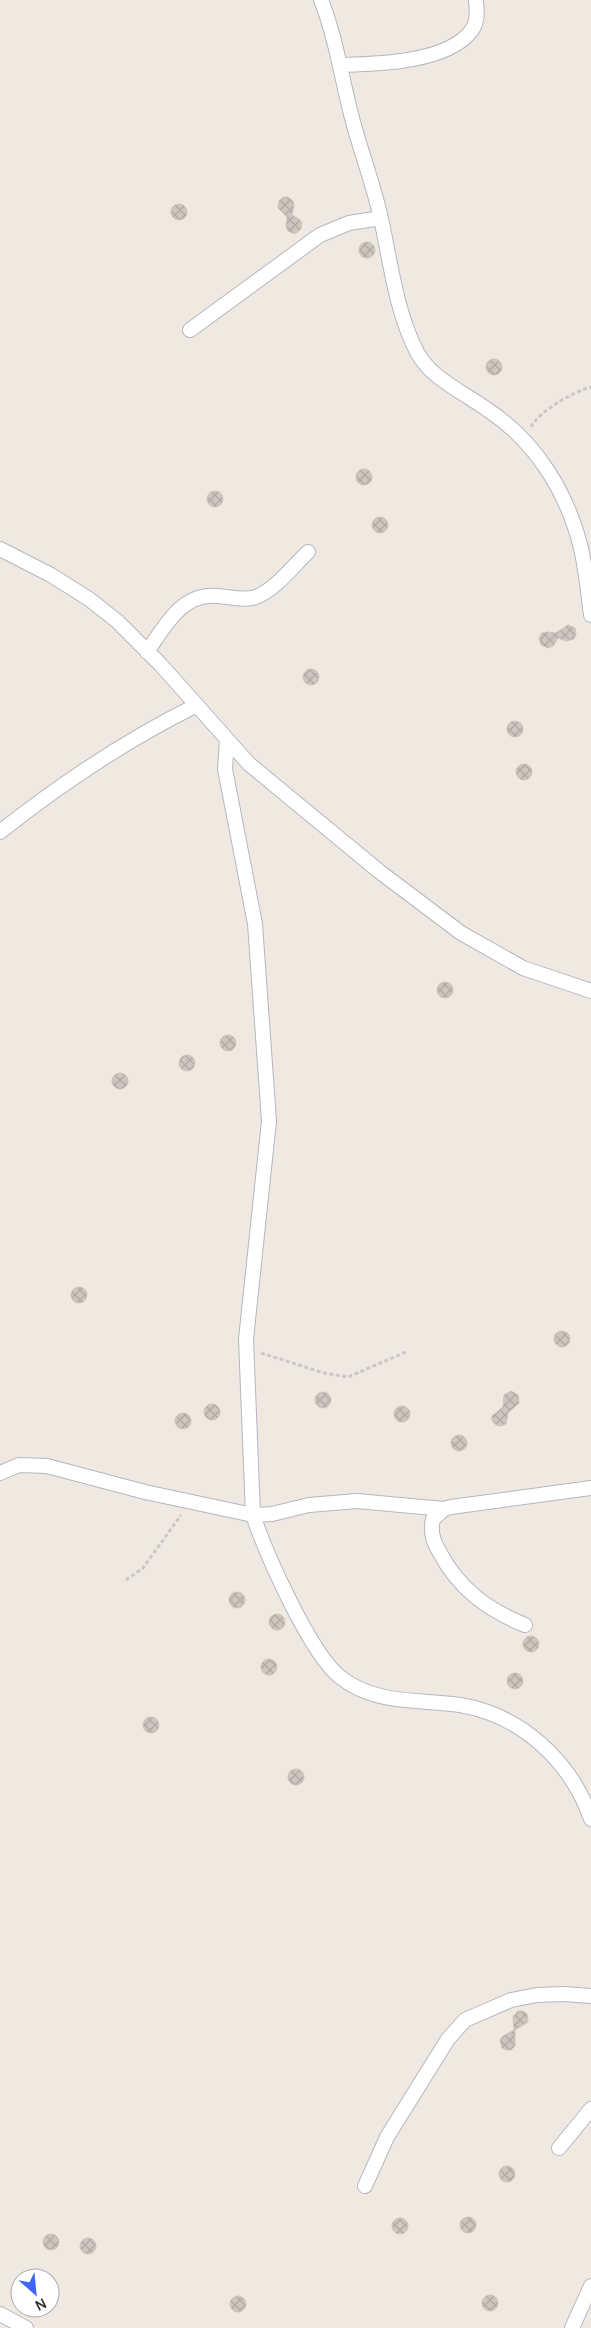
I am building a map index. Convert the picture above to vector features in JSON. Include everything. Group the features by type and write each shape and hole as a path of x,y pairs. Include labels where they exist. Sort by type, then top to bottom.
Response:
{"street":[{"path":"321,0 381,218 402,311 418,354 440,378 490,411 525,439 546,467 564,498 571,516 581,549 591,615"},
{"path":"340,65 387,63 420,57 448,48 462,40 472,30 477,17 476,0"},
{"path":"190,330 320,235 349,223 381,218"},
{"path":"0,549 51,575 89,598 117,621 250,764 308,813 461,933 523,968 591,992"},
{"path":"147,652 171,617 182,606 193,600 212,595 255,597 268,590 308,552"},
{"path":"0,832 46,796 93,764 158,724 197,706"},
{"path":"227,740 225,769 255,924 269,1121 248,1312 246,1348 253,1515 261,1539 296,1611 327,1665 341,1678 370,1694 386,1698 459,1705 484,1710 508,1721 532,1736 550,1752 575,1782 591,1819"},
{"path":"0,1473 19,1465 47,1466 145,1492 253,1515 272,1514 310,1505 357,1501 444,1509 591,1488"},
{"path":"444,1509 433,1520 431,1534 456,1580 483,1603 503,1616 525,1625"},
{"path":"365,2186 386,2137 448,2039 465,2020 495,2006 537,1995 591,1996"},
{"path":"559,2148 591,2109"},
{"path":"572,2328 591,2286"},
{"path":"0,2314 26,2328"}],"path":[{"path":"525,439 535,419 559,402 591,388"},
{"path":"246,1348 324,1373 348,1377 406,1352"},
{"path":"126,1580 143,1568 179,1516 198,1503"}],"building":[{"path":"283,197 288,197 293,201 292,215 302,223 301,229 295,234 288,231 286,226 287,217 278,208 279,201"},
{"path":"176,204 182,204 187,209 185,218 176,220 171,215 171,209"},
{"path":"364,242 370,242 375,247 373,256 364,258 359,253 359,247"},
{"path":"491,359 497,359 502,364 500,373 491,375 486,370 486,364"},
{"path":"361,469 367,469 372,474 370,483 361,485 356,480 356,474"},
{"path":"212,491 218,491 223,496 221,505 212,507 207,502 207,496"},
{"path":"377,517 383,517 388,522 386,531 377,533 372,528 372,522"},
{"path":"568,625 575,628 576,634 574,639 566,641 558,638 553,646 548,648 541,645 539,638 542,633 556,633"},
{"path":"308,669 314,669 319,674 317,683 308,685 303,680 303,674"},
{"path":"512,721 518,721 523,726 521,735 512,737 507,732 507,726"},
{"path":"521,764 527,764 532,769 530,778 521,780 516,775 516,769"},
{"path":"442,982 448,982 453,987 451,996 442,998 437,993 437,987"},
{"path":"225,1035 231,1035 236,1040 234,1049 225,1051 220,1046 220,1040"},
{"path":"184,1055 190,1055 195,1060 193,1069 184,1071 179,1066 179,1060"},
{"path":"117,1073 123,1073 128,1078 126,1087 117,1089 112,1084 112,1078"},
{"path":"76,1287 82,1287 87,1292 85,1301 76,1303 71,1298 71,1292"},
{"path":"559,1331 565,1331 570,1336 568,1345 559,1347 554,1342 554,1336"},
{"path":"511,1391 518,1395 519,1403 508,1413 506,1424 496,1425 492,1421 492,1416 503,1407 504,1395"},
{"path":"320,1392 326,1392 331,1397 329,1406 320,1408 315,1403 315,1397"},
{"path":"209,1404 215,1404 220,1409 218,1418 209,1420 204,1415 204,1409"},
{"path":"399,1406 405,1406 410,1411 408,1420 399,1422 394,1417 394,1411"},
{"path":"180,1413 186,1413 191,1418 189,1427 180,1429 175,1424 175,1418"},
{"path":"456,1435 462,1435 467,1440 465,1449 456,1451 451,1446 451,1440"},
{"path":"234,1592 240,1592 245,1597 243,1606 234,1608 229,1603 229,1597"},
{"path":"274,1614 280,1614 285,1619 283,1628 274,1630 269,1625 269,1619"},
{"path":"528,1636 534,1636 539,1641 537,1650 528,1652 523,1647 523,1641"},
{"path":"266,1659 272,1659 277,1664 275,1673 266,1675 261,1670 261,1664"},
{"path":"512,1673 518,1673 523,1678 521,1687 512,1689 507,1684 507,1678"},
{"path":"148,1717 154,1717 159,1722 157,1731 148,1733 143,1728 143,1722"},
{"path":"293,1769 299,1769 304,1774 302,1783 293,1785 288,1780 288,1774"},
{"path":"518,2011 523,2011 527,2014 528,2022 515,2030 515,2046 511,2050 506,2050 502,2048 500,2040 503,2036 514,2030 513,2017"},
{"path":"504,2166 510,2166 515,2171 513,2180 504,2182 499,2177 499,2171"},
{"path":"465,2217 471,2217 476,2222 474,2231 465,2233 460,2228 460,2222"},
{"path":"397,2218 403,2218 408,2223 406,2232 397,2234 392,2229 392,2223"},
{"path":"48,2234 54,2234 59,2239 57,2248 48,2250 43,2245 43,2239"},
{"path":"85,2238 91,2238 96,2243 94,2252 85,2254 80,2249 80,2243"},
{"path":"487,2295 493,2295 498,2300 496,2309 487,2311 482,2306 482,2300"},
{"path":"235,2296 241,2296 246,2301 244,2310 235,2312 230,2307 230,2301"}]}
